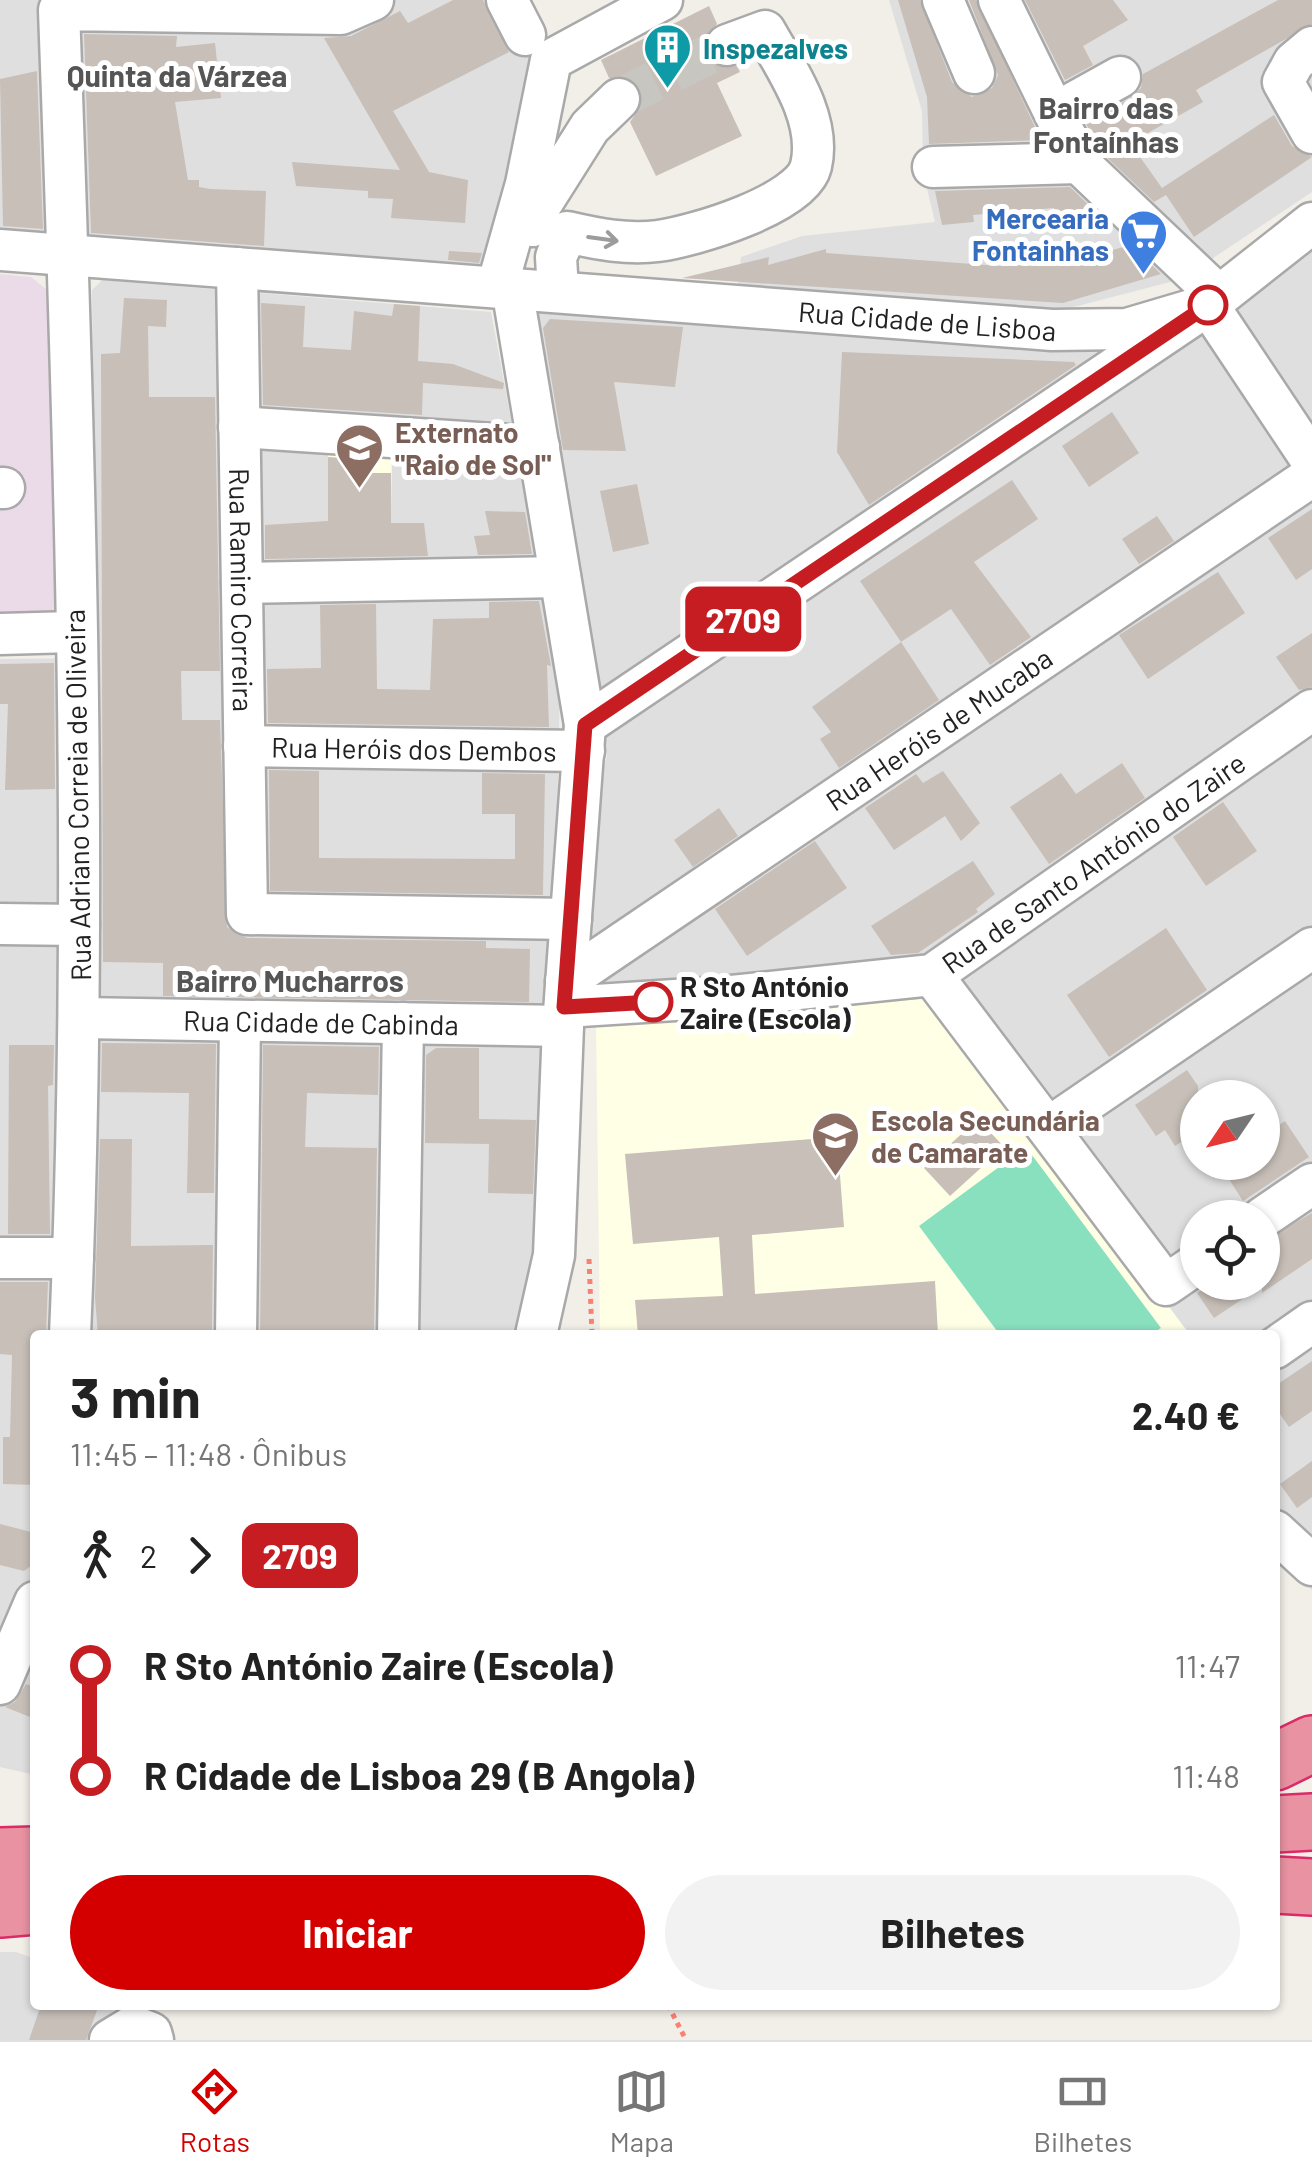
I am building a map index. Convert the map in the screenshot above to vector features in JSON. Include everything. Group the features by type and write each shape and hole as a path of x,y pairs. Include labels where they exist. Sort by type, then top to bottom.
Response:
{"highway":[{"path":"1280,1760 1312,1744"},
{"path":"1280,1771 1312,1768"},
{"path":"1280,1824 1312,1822"},
{"path":"0,1856 30,1855"},
{"path":"1280,1885 1312,1887"},
{"path":"0,1908 30,1906"}],"street":[{"name":"Rua Adriano Correia de Oliveira","path":"70,1330 81,1018 68,256 59,10 341,14 373,0"},
{"path":"943,0 974,73"},
{"path":"999,0 1079,163 1214,300 1312,461"},
{"path":"537,1330 554,1254 565,1005 584,738 538,447 522,289 526,184 552,60 660,1"},
{"path":"522,289 556,257 568,232 605,241 658,241 718,225 792,195 811,169 813,134 795,84 766,31 727,45"},
{"path":"1312,47 1294,62 1283,82 1312,133"},
{"path":"1057,112 1120,78"},
{"path":"522,289 535,214 590,127 618,98"},
{"path":"933,167 1079,163"},
{"name":"Rua Cidade de Lisboa","path":"0,250 1052,330 1127,329 1214,300 1312,223"},
{"name":"Rua Ramiro Correira","path":"237,268 247,914 571,919"},
{"name":"Rua Heróis dos Dembos","path":"244,746 584,738 1214,300"},
{"path":"240,427 538,447"},
{"name":"Rua Heróis de Mucaba","path":"565,1005 1312,476"},
{"path":"242,584 560,577"},
{"path":"0,634 74,632"},
{"name":"Rua de Santo António do Zaire","path":"565,1005 722,997 932,975 1312,710"},
{"path":"0,924 79,925"},
{"path":"1048,1128 1312,948"},
{"path":"932,975 1166,1285 1180,1275"},
{"name":"Rua Cidade de Cabinda","path":"81,1018 403,1023 565,1005"},
{"path":"236,1330 240,1020"},
{"path":"398,1330 403,1023"},
{"path":"1280,1206 1312,1184"},
{"path":"0,1258 74,1258"},
{"path":"1280,1344 1312,1322"},
{"path":"1280,1535 1312,1565"},
{"path":"0,1684 26,1604"},
{"path":"110,2040 133,2026 151,2033 153,2040"}],"path":[{"path":"671,2010 686,2040"}],"shaded area":[{"path":"0,0 517,0 535,39 493,281 0,236"},
{"path":"889,0 1312,0 1312,192 1182,279 1058,311 737,292 741,257 802,236 935,222 923,172 922,111"},
{"path":"1312,241 1312,1590 1280,1555 1280,1330 1186,1330 938,998 596,1023 593,946 584,934 586,811 607,756 598,687 525,338 536,301 1075,349"},
{"path":"0,274 31,277 52,294 57,620 0,626"},
{"path":"102,280 491,312 560,682 547,1282 534,1330 30,1330 30,1774 0,1767 0,659 96,658 92,290"},
{"name":"Externato \"Raio de Sol\"","path":"328,451 392,452 391,509 328,509"},
{"name":"Escola Secundária de Camarate","path":"938,998 1186,1330 600,1330 596,1023"},
{"path":"0,1952 30,1957 30,2010 114,2010 95,2040 0,2040"}],"green space":[{"path":"1026,1147 1161,1328 996,1330 919,1226"}],"building":[{"path":"453,0 483,0 509,52 393,111 429,172 468,180 465,223 391,218 393,199 368,198 368,191 296,186 292,162 400,170 324,38 351,36 400,11 408,23"},
{"path":"898,0 920,0 952,82 972,97 992,88 998,75 969,0 976,0 1041,140 929,144 927,97"},
{"path":"1025,0 1113,0 1128,20 1083,46 1093,65 1065,80"},
{"path":"1278,0 1312,0 1312,24 1196,90 1203,102 1130,143 1162,188 1274,115 1292,146 1312,157 1194,237 1166,195 1154,202 1098,149 1086,123 1132,97 1141,88 1143,74"},
{"name":"Inspezalves","path":"709,6 717,24 704,40 704,52 713,64 737,66 740,72 717,83 742,136 656,176 630,122 641,106 642,92 626,77 609,78 601,60"},
{"path":"84,34 177,36 176,47 215,43 221,98 175,102 188,180 199,180 199,187 210,189 266,191 264,246 91,233"},
{"path":"37,71 43,229 3,226 0,79"},
{"path":"1070,187 1102,218 1096,223 1056,217 1054,208 973,215 974,222 942,225 935,191"},
{"path":"1131,245 1161,274 1063,303 682,278 769,257 768,265 826,249 826,253 999,266 1055,263 1052,266"},
{"path":"449,251 482,253 479,263 448,260"},
{"path":"124,298 167,300 166,327 148,326 149,397 215,397 220,671 181,671 182,720 220,720 227,927 247,938 486,941 486,948 530,949 529,1002 163,996 163,963 103,962 101,354 120,353"},
{"path":"261,303 305,306 303,347 351,350 354,311 392,316 394,304 420,306 418,361 453,364 504,383 503,389 423,383 422,415 263,405"},
{"path":"550,319 683,327 675,387 614,382 626,451 563,450 543,328"},
{"path":"842,352 1076,365 869,505 837,452"},
{"path":"1112,412 1139,453 1089,487 1062,446"},
{"path":"328,457 359,459 359,473 391,473 391,523 424,523 428,556 265,559 265,525 328,521"},
{"path":"1012,480 1038,519 974,562 1031,637 990,665 951,609 901,642 860,581"},
{"path":"637,484 649,544 613,552 600,491"},
{"path":"1312,509 1312,569 1296,580 1268,538"},
{"path":"485,511 525,512 532,554 478,555 474,536 490,535"},
{"path":"1157,516 1174,541 1139,564 1122,539"},
{"path":"1218,572 1245,613 1148,679 1119,635"},
{"path":"539,601 551,666 547,665 549,727 268,723 267,669 321,668 320,605 376,604 377,689 430,690 433,619 489,618 489,602"},
{"path":"1312,633 1312,687 1299,690 1276,657"},
{"path":"901,642 939,700 839,768 820,739 831,732 812,707"},
{"path":"54,663 55,789 5,790 8,704 0,704 0,664"},
{"path":"1122,763 1145,798 1049,864 1010,807 1061,773 1076,794"},
{"path":"269,770 319,771 319,858 515,859 515,814 482,814 482,773 545,774 543,895 270,891"},
{"path":"943,771 980,823 961,841 945,816 894,850 865,808 916,774 923,783"},
{"path":"1223,802 1257,851 1206,886 1173,837"},
{"path":"719,808 738,836 693,867 674,840"},
{"path":"815,841 847,888 747,956 715,909"},
{"path":"973,861 995,894 976,909 978,912 918,953 891,955 871,926"},
{"path":"1166,928 1207,990 1109,1057 1067,995"},
{"path":"102,1043 216,1044 214,1193 187,1193 189,1093 101,1092"},
{"path":"9,1045 54,1045 53,1085 48,1086 50,1234 8,1234"},
{"path":"263,1045 379,1047 378,1095 307,1093 305,1147 377,1148 374,1330 260,1330"},
{"path":"436,1048 479,1048 479,1119 536,1120 533,1194 488,1193 489,1144 425,1143 426,1055"},
{"path":"1187,1070 1194,1080 1180,1080 1180,1143 1175,1146 1165,1130 1156,1136 1135,1105"},
{"path":"978,1119 1004,1147 950,1196 924,1168"},
{"path":"1285,1121 1309,1157 1280,1176 1280,1124"},
{"path":"837,1137 844,1227 752,1235 755,1294 935,1281 938,1330 638,1330 635,1300 723,1296 719,1237 633,1244 625,1154"},
{"path":"100,1139 132,1139 131,1246 213,1245 212,1330 98,1330"},
{"path":"1230,1180 1274,1180 1244,1200"},
{"path":"1312,1213 1312,1259 1280,1281 1280,1232"},
{"path":"0,1282 48,1282 46,1330 30,1330 30,1485 3,1484 3,1437 10,1437 12,1355 0,1354"},
{"path":"1202,1300 1241,1300 1214,1318"},
{"path":"1312,1361 1312,1411 1289,1427 1280,1414 1280,1383"},
{"path":"1312,1461 1312,1497 1297,1508 1280,1484"},
{"path":"0,1524 30,1532 30,1566 24,1571 0,1565"},
{"path":"26,1684 30,1685 30,1717 5,1707 15,1702"},
{"path":"39,2010 97,2010 86,2040 29,2040"}],"tunnel":[{"path":"619,99 727,45"}],"bus line":[{"name":"2709","path":"653,1002 564,1007 585,725 1162,340 1208,305"}],"place":[{"name":"Inspezalves","path":"668,90"},
{"name":"Mercearia Fontainhas","path":"1144,276"},
{"name":"Externato \"Raio de Sol\"","path":"360,490"},
{"name":"R Sto António Zaire (Escola)","path":"653,1002"},
{"name":"Escola Secundária de Camarate","path":"836,1178"}],"district":[{"name":"Quinta da Várzea","path":"177,75"},
{"name":"Bairro das Fontaínhas","path":"1106,124"},
{"name":"Bairro Mucharros","path":"290,980"}]}
